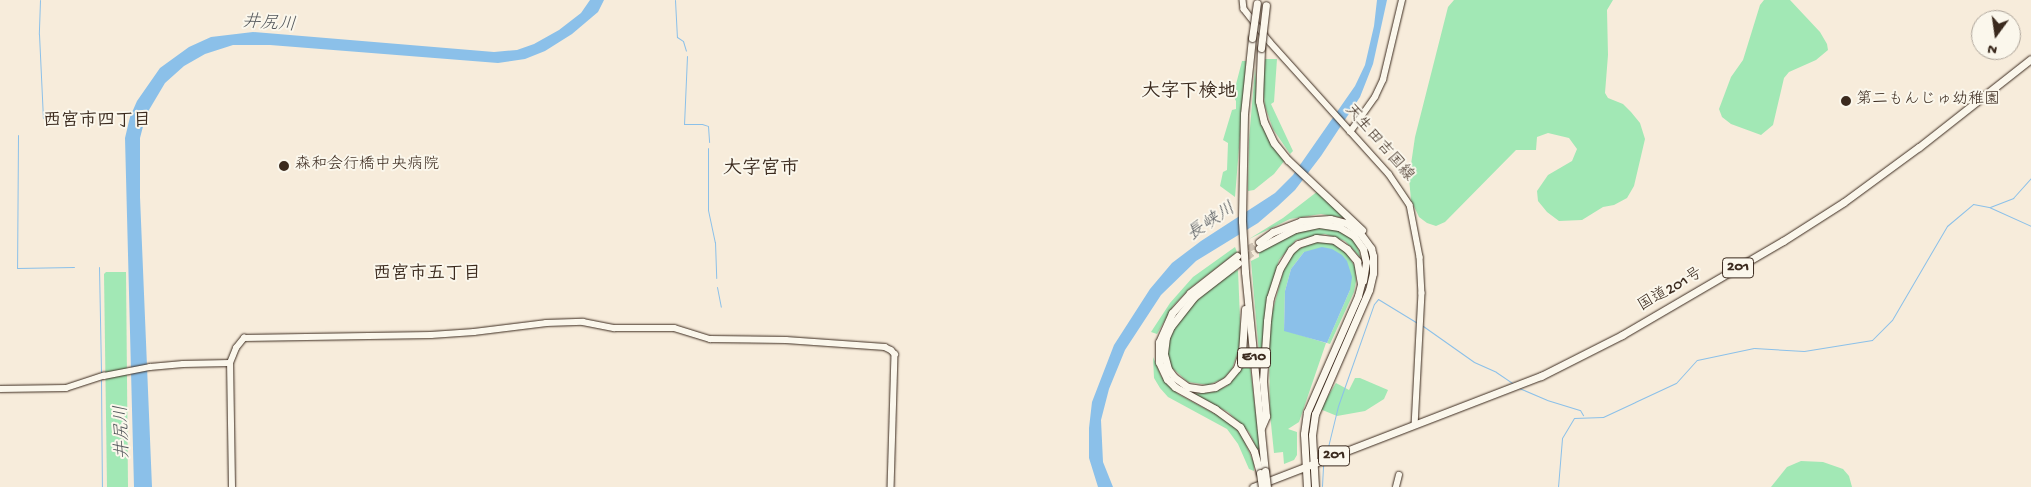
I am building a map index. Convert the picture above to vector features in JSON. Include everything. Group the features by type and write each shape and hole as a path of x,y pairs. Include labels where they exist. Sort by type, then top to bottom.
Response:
{"highway":[{"name":"E10","path":"1257,2 1244,114 1243,246 1261,428 1263,472 1267,487"},
{"path":"1266,3 1258,88 1261,112 1274,143 1288,160 1356,222 1371,248 1374,264 1369,290 1315,414 1309,465"},
{"name":"国道201号","path":"1253,487 1578,359 1697,292 1844,202 1919,147 2031,59"},
{"path":"1309,465 1304,434 1308,412 1358,296 1366,269 1365,254 1354,236 1339,227 1319,224 1295,229 1259,245 1273,232 1301,220 1330,218 1354,228 1371,248"},
{"path":"1261,428 1266,416 1264,360 1270,298 1280,268 1290,250 1298,244 1316,238 1326,238 1342,244 1352,253 1360,270 1361,284 1358,296"},
{"path":"1245,272 1244,338 1240,360 1233,375 1221,384 1208,389 1195,389 1180,383 1168,369 1164,354 1166,337 1171,326 1194,298 1237,259 1190,293 1172,313 1159,342 1159,362 1167,379 1175,387 1215,409 1240,427 1254,450 1263,472 1262,487"},
{"name":"201","path":"1307,487 1309,465"},
{"name":"201","path":"1309,465 1314,487"}],"street":[{"name":"天生田吉国線","path":"1242,0 1244,9 1270,42 1389,174 1410,205 1414,218 1420,258 1422,293 1414,424"},
{"path":"1350,132 1376,97 1383,80 1402,0"},
{"path":"232,487 230,363 238,344 244,338 431,335 560,322 583,322 614,328 674,328 717,340 786,340 885,347 895,354 891,487"},
{"path":"0,389 66,388 126,372 150,368 230,363"},
{"path":"1396,487 1399,475"}],"green space":[{"path":"1454,0 1613,0 1607,10 1608,55 1605,93 1608,98 1623,104 1631,112 1640,123 1645,139 1634,186 1627,198 1614,205 1603,207 1582,220 1559,221 1547,212 1538,201 1537,191 1548,175 1572,161 1577,149 1569,138 1548,133 1537,137 1536,150 1516,150 1445,222 1436,226 1427,223 1419,217 1411,200 1409,178 1415,137 1448,7"},
{"path":"1764,0 1790,0 1820,32 1827,44 1828,50 1816,60 1789,72 1784,78 1773,125 1761,135 1731,124 1722,117 1719,109 1731,77 1743,60 1760,5"},
{"path":"1265,59 1277,59 1274,102 1271,104 1293,151 1290,154 1273,129 1265,106 1263,89"},
{"path":"1242,61 1246,61 1235,197 1220,186 1223,172 1227,170 1228,143 1223,140 1232,110 1236,109 1236,101 1233,96"},
{"path":"1255,68 1258,108 1285,160 1274,174 1254,190 1248,191 1249,140"},
{"path":"1318,191 1344,218 1321,214 1290,219 1249,239 1283,218"},
{"path":"1323,228 1344,232 1356,243 1361,258 1345,241 1325,234 1296,240 1279,260 1267,300 1262,353 1259,353 1251,261 1259,257 1259,251 1282,238 1305,230"},
{"path":"1315,241 1333,243 1347,253 1355,267 1356,281 1354,292 1330,344 1327,343 1350,290 1304,252 1291,269 1285,291 1284,330 1326,343 1299,422 1288,429 1297,432 1297,455 1294,460 1284,464 1283,452 1274,453 1270,414 1269,339 1272,313 1284,269 1295,251"},
{"path":"1235,247 1237,252 1189,289 1173,306 1157,334 1151,332 1170,303 1193,277"},
{"path":"1238,270 1241,343 1232,369 1223,379 1208,385 1188,382 1171,367 1167,356 1167,344 1171,333 1179,318 1194,303 1228,275"},
{"path":"106,272 126,272 128,487 107,487 104,274"},
{"path":"1248,349 1260,449 1257,449 1249,432 1228,412 1192,394 1213,392 1227,386 1237,375 1246,359"},
{"path":"1153,357 1161,376 1178,394 1230,422 1242,436 1254,463 1254,471 1249,469 1238,444 1227,429 1168,397 1160,388 1154,378"},
{"path":"1355,378 1360,378 1388,390 1384,399 1365,411 1337,416 1320,409 1336,383 1349,390"},
{"path":"1801,461 1823,462 1843,469 1849,476 1852,487 1771,487 1787,467"}],"water":[{"path":"590,0 604,0 598,12 572,34 545,51 525,59 498,63 270,45 233,45 205,54 184,66 165,83 146,115 140,138 140,197 152,487 134,487 125,138 130,117 137,101 160,68 189,47 211,37 253,32 494,52 517,50 534,44 559,30 581,13"},
{"path":"1377,0 1387,0 1373,64 1360,97 1321,156 1295,190 1278,206 1258,223 1196,261 1161,295 1125,350 1109,389 1101,420 1103,462 1113,487 1098,487 1089,458 1089,428 1092,402 1114,345 1150,289 1172,263 1201,241 1275,193 1293,175 1355,86 1365,65 1374,26"},
{"path":"1322,247 1332,249 1342,255 1347,261 1352,277 1350,290 1327,343 1284,331 1285,291 1291,269 1304,252"}],"waterway":[{"path":"40,0 39,34 43,118"},
{"path":"675,0 677,37 683,41 686,51"},
{"path":"687,56 684,124 708,126 709,142"},
{"path":"18,135 17,268 74,267"},
{"path":"708,148 708,210 715,242 716,278"},
{"path":"1990,207 2013,198 2031,178"},
{"path":"1558,487 1562,438 1574,418 1603,417 1676,383 1697,360 1754,348 1804,351 1872,340 1892,320 1947,226 1973,204 1989,207 2031,226"},
{"path":"99,267 101,374"},
{"path":"717,287 721,307"},
{"path":"1327,451 1338,406 1374,304 1378,299 1419,324"},
{"path":"1423,326 1474,362 1496,372 1514,384"},
{"path":"101,380 102,487"},
{"path":"1519,388 1547,400 1580,410 1583,415"},
{"path":"1322,486 1323,464"}],"tunnel":[{"path":"1239,254 1259,242"},
{"path":"1238,263 1259,248"}],"place":[{"name":"第二もんじゅ幼稚園","path":"1846,101"},
{"name":"森和会行橋中央病院","path":"284,166"}],"district":[{"name":"大字下検地","path":"1189,93"},
{"name":"西宮市四丁目","path":"97,122"},
{"name":"大字宮市","path":"761,170"},
{"name":"西宮市五丁目","path":"427,275"}],"water label":[{"name":"井尻川","path":"269,25"},
{"name":"長峡川","path":"1212,223"},
{"name":"井尻川","path":"124,432"}]}
